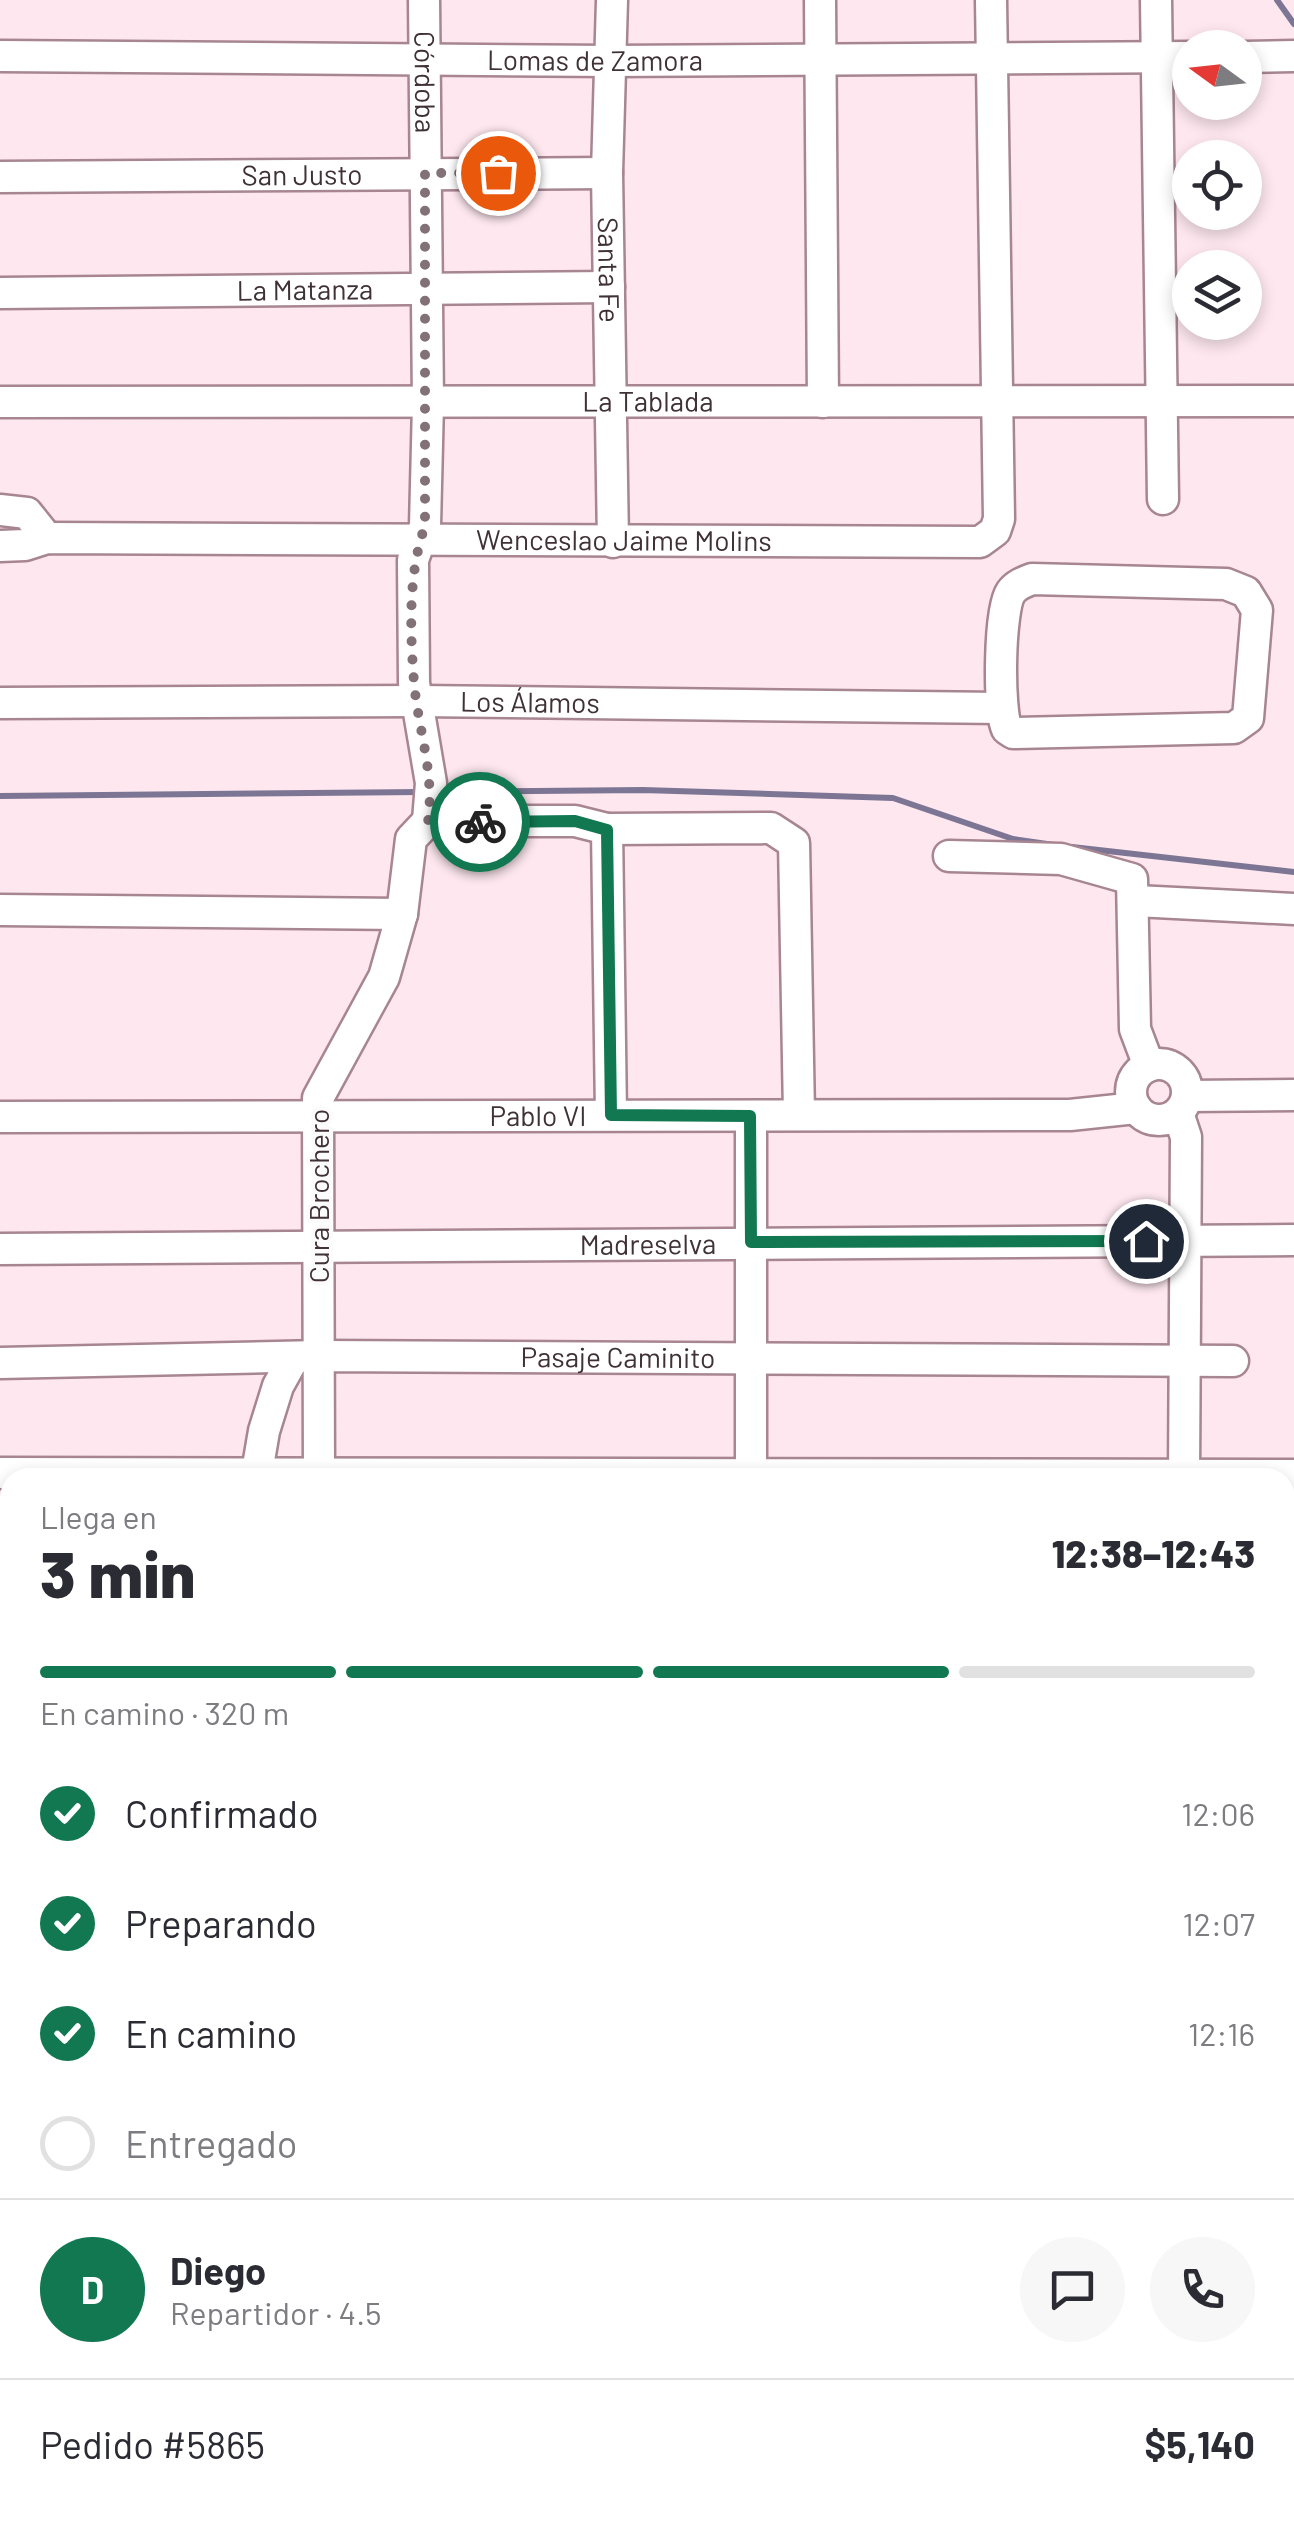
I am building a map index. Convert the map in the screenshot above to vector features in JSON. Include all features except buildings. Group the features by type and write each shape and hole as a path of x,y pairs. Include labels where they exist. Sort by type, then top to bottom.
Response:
{"street":[{"name":"Córdoba","path":"424,0 428,403 425,526 414,560 418,700 430,802"},
{"name":"Santa Fe","path":"612,0 607,173 612,542"},
{"path":"820,0 823,402"},
{"path":"991,0 997,401"},
{"path":"1156,0 1164,499"},
{"name":"Lomas de Zamora","path":"0,56 612,61 1172,57"},
{"path":"1262,56 1294,56"},
{"name":"San Justo","path":"0,177 607,173"},
{"name":"La Matanza","path":"0,293 609,287"},
{"name":"Wenceslao Jaime Molins","path":"0,546 25,545 47,538 972,543 991,536 999,519 997,401"},
{"name":"La Tablada","path":"0,402 1294,401"},
{"path":"0,510 27,513 47,538"},
{"path":"1032,580 1226,584 1246,592 1257,610 1252,705 1241,726 1018,735 1007,729 1001,708 1006,602 1017,586 1032,580"},
{"name":"Los Álamos","path":"0,702 418,700 1001,708"},
{"path":"430,802 575,821 607,830 771,828 794,844 799,1114"},
{"name":"Cura Brochero","path":"318,1468 306,1357 318,1244 316,1114 322,1085 384,977 402,914 412,839 430,802"},
{"path":"607,830 611,1115"},
{"path":"948,856 1061,858 1132,879 1136,901 1135,1029 1149,1066"},
{"path":"1136,901 1294,909"},
{"path":"0,910 402,914"},
{"path":"1149,1066 1177,1070 1186,1137 1184,1468"},
{"path":"1149,1066 1132,1084 1136,1108 1151,1120 1182,1104 1294,1095"},
{"name":"Pablo VI","path":"0,1116 1070,1115 1136,1108"},
{"path":"750,1116 751,1468"},
{"name":"Madreselva","path":"0,1249 1294,1240"},
{"path":"258,1468 273,1401 306,1357"},
{"name":"Pasaje Caminito","path":"0,1363 306,1357 1233,1361"}],"waterway":[{"path":"1277,0 1294,24"},
{"path":"439,792 643,790 893,798 1013,839 1054,845"},
{"path":"0,796 422,792"},
{"path":"1072,847 1294,872"}],"way so far":[{"path":"480,822 428,822 431,783 414,683 414,560 425,526 428,403 425,173 498,173"}],"route":[{"path":"480,822 575,821 607,830 611,1115 750,1116 751,1242 1146,1241"}]}
